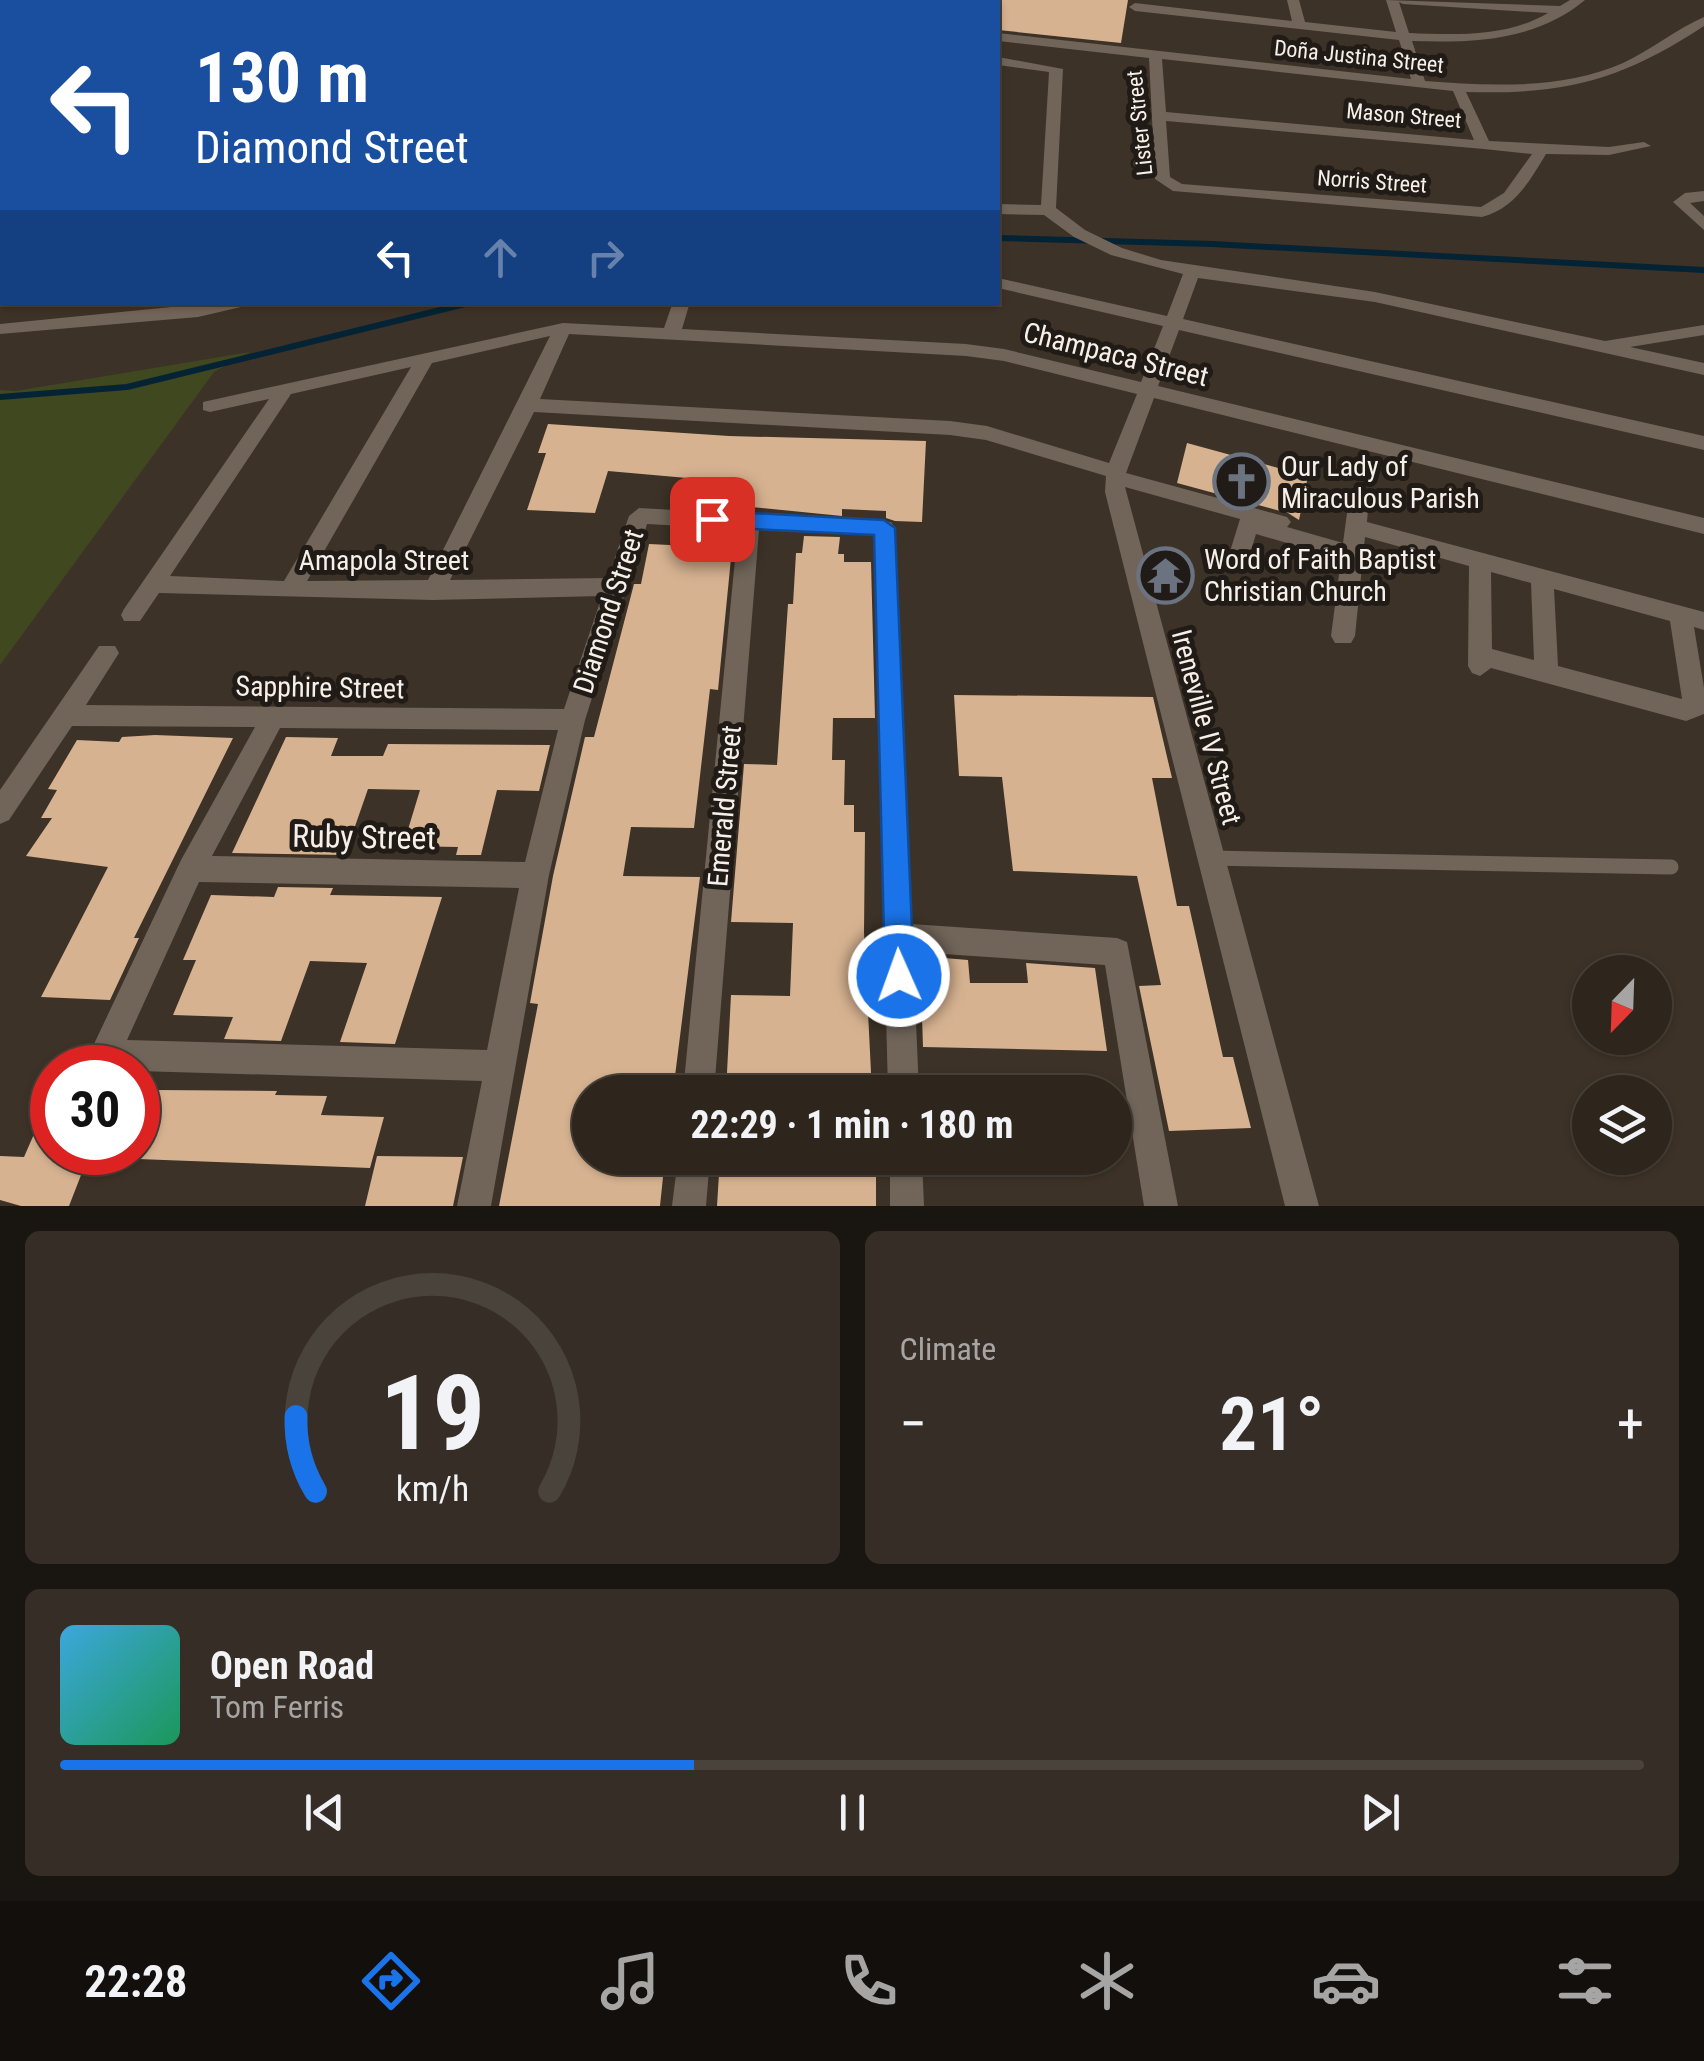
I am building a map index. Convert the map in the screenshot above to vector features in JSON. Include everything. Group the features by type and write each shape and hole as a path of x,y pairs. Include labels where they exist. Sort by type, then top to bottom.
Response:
{"street":[{"path":"1293,0 1299,24"},
{"path":"1392,0 1419,83"},
{"path":"1403,0 1564,10"},
{"path":"1135,7 1195,7 1299,24 1459,38 1508,34 1535,27 1579,0"},
{"name":"Doña Justina Street","path":"1000,37 1419,83 1544,84 1602,75 1704,21"},
{"path":"1688,32 1704,34"},
{"name":"Lister Street","path":"1155,54 1163,178 1171,186"},
{"path":"1000,61 1056,69 1048,210"},
{"path":"1457,86 1484,145"},
{"name":"Mason Street","path":"1161,116 1541,150 1600,152 1644,146"},
{"name":"Norris Street","path":"1171,186 1482,212 1494,209 1514,190 1541,150"},
{"path":"1704,196 1690,196 1681,202 1704,225"},
{"path":"1000,208 1048,210 1064,225 1112,250 1193,270 1372,297 1704,369"},
{"path":"1116,474 1193,270"},
{"path":"1000,282 1704,442"},
{"path":"69,323 78,305"},
{"path":"0,329 232,305"},
{"path":"672,332 681,305"},
{"path":"433,591 528,405 562,328"},
{"name":"Champaca Street","path":"210,406 562,328 966,350 1148,390 1704,526"},
{"path":"1599,346 1704,330"},
{"path":"290,590 426,358"},
{"path":"132,616 284,391"},
{"path":"528,405 987,433 1280,522"},
{"name":"Ireneville IV Street","path":"1116,474 1115,492 1302,1206"},
{"path":"1343,636 1359,498"},
{"name":"Diamond Street","path":"474,1206 535,875 573,720 638,516 884,528 902,1075"},
{"name":"Emerald Street","path":"700,1075 749,520"},
{"path":"1239,558 1248,524 1352,554"},
{"path":"1356,527 1704,620"},
{"path":"1480,560 1480,662 1546,673 1677,709 1695,707 1680,614"},
{"path":"1542,577 1546,673"},
{"name":"Amapola Street","path":"153,584 433,591 616,587"},
{"path":"0,812 107,653"},
{"name":"Sapphire Street","path":"66,715 573,720"},
{"path":"274,716 191,869 105,1055 499,1066"},
{"name":"Ruby Street","path":"191,869 535,875"},
{"path":"898,937 1117,952 1161,1206"},
{"path":"690,1206 693,1175"},
{"path":"906,1175 907,1206"}],"lane":[{"path":"1210,858 1671,868"}],"green space":[{"path":"250,352 214,372 0,665 0,390 16,391"}],"building":[{"path":"1000,0 1128,0 1121,43 1000,30"},
{"path":"548,424 729,436 926,441 922,522 895,521 886,518 886,511 842,509 842,516 682,500 687,478 608,471 595,513 527,510 546,453 538,453"},
{"name":"Our Lady of Miraculous Parish","path":"1187,443 1308,476 1299,520 1288,513 1177,483"},
{"path":"804,536 840,537 838,554 844,554 844,562 871,562 875,718 833,718 832,760 845,760 844,805 854,805 854,832 865,832 864,932 871,1075 727,1075 731,995 790,996 793,923 731,922 744,764 777,765 788,604 793,604 796,553 802,553"},
{"path":"649,544 732,548 718,690 710,689 694,828 631,827 623,876 700,877 675,1075 572,1075 572,1175 663,1175 660,1206 499,1206 538,1004 530,1003 553,876 585,737 594,737 634,584 641,584"},
{"path":"954,695 1153,697 1172,778 1152,778 1177,906 1189,906 1223,1057 1233,1057 1251,1128 1169,1131 1139,986 1161,985 1137,876 1013,871 1002,777 959,776"},
{"path":"122,737 233,738 134,938 139,938 110,1000 41,997 108,867 26,856 52,818 41,818 57,790 48,789 77,740 119,742"},
{"path":"286,737 338,738 331,756 383,756 388,744 550,745 539,791 497,790 481,855 456,855 458,847 403,846 420,790 368,789 345,855 232,853"},
{"path":"278,887 333,888 330,895 442,897 395,1044 340,1042 367,963 310,961 281,1041 224,1039 233,1017 173,1015 196,960 183,960 211,895 274,897"},
{"path":"920,956 968,960 970,983 1028,983 1026,963 1095,968 1107,1051 923,1047"},
{"path":"160,1090 277,1091 275,1095 327,1096 321,1115 384,1117 370,1168 160,1160"},
{"path":"30,1143 30,1175 81,1175 69,1206 21,1206 0,1200 0,1156 24,1157"},
{"path":"377,1156 463,1157 453,1206 365,1206"},
{"path":"719,1175 876,1175 876,1206 717,1206"}],"waterway":[{"path":"1000,238 1212,244 1704,270"},
{"path":"0,397 127,387 461,305"}],"place":[{"name":"Our Lady of Miraculous Parish","path":"1242,482"},
{"name":"Word of Faith Baptist Christian Church","path":"1165,575"}],"route":[{"path":"712,519 884,528 899,976"}]}
